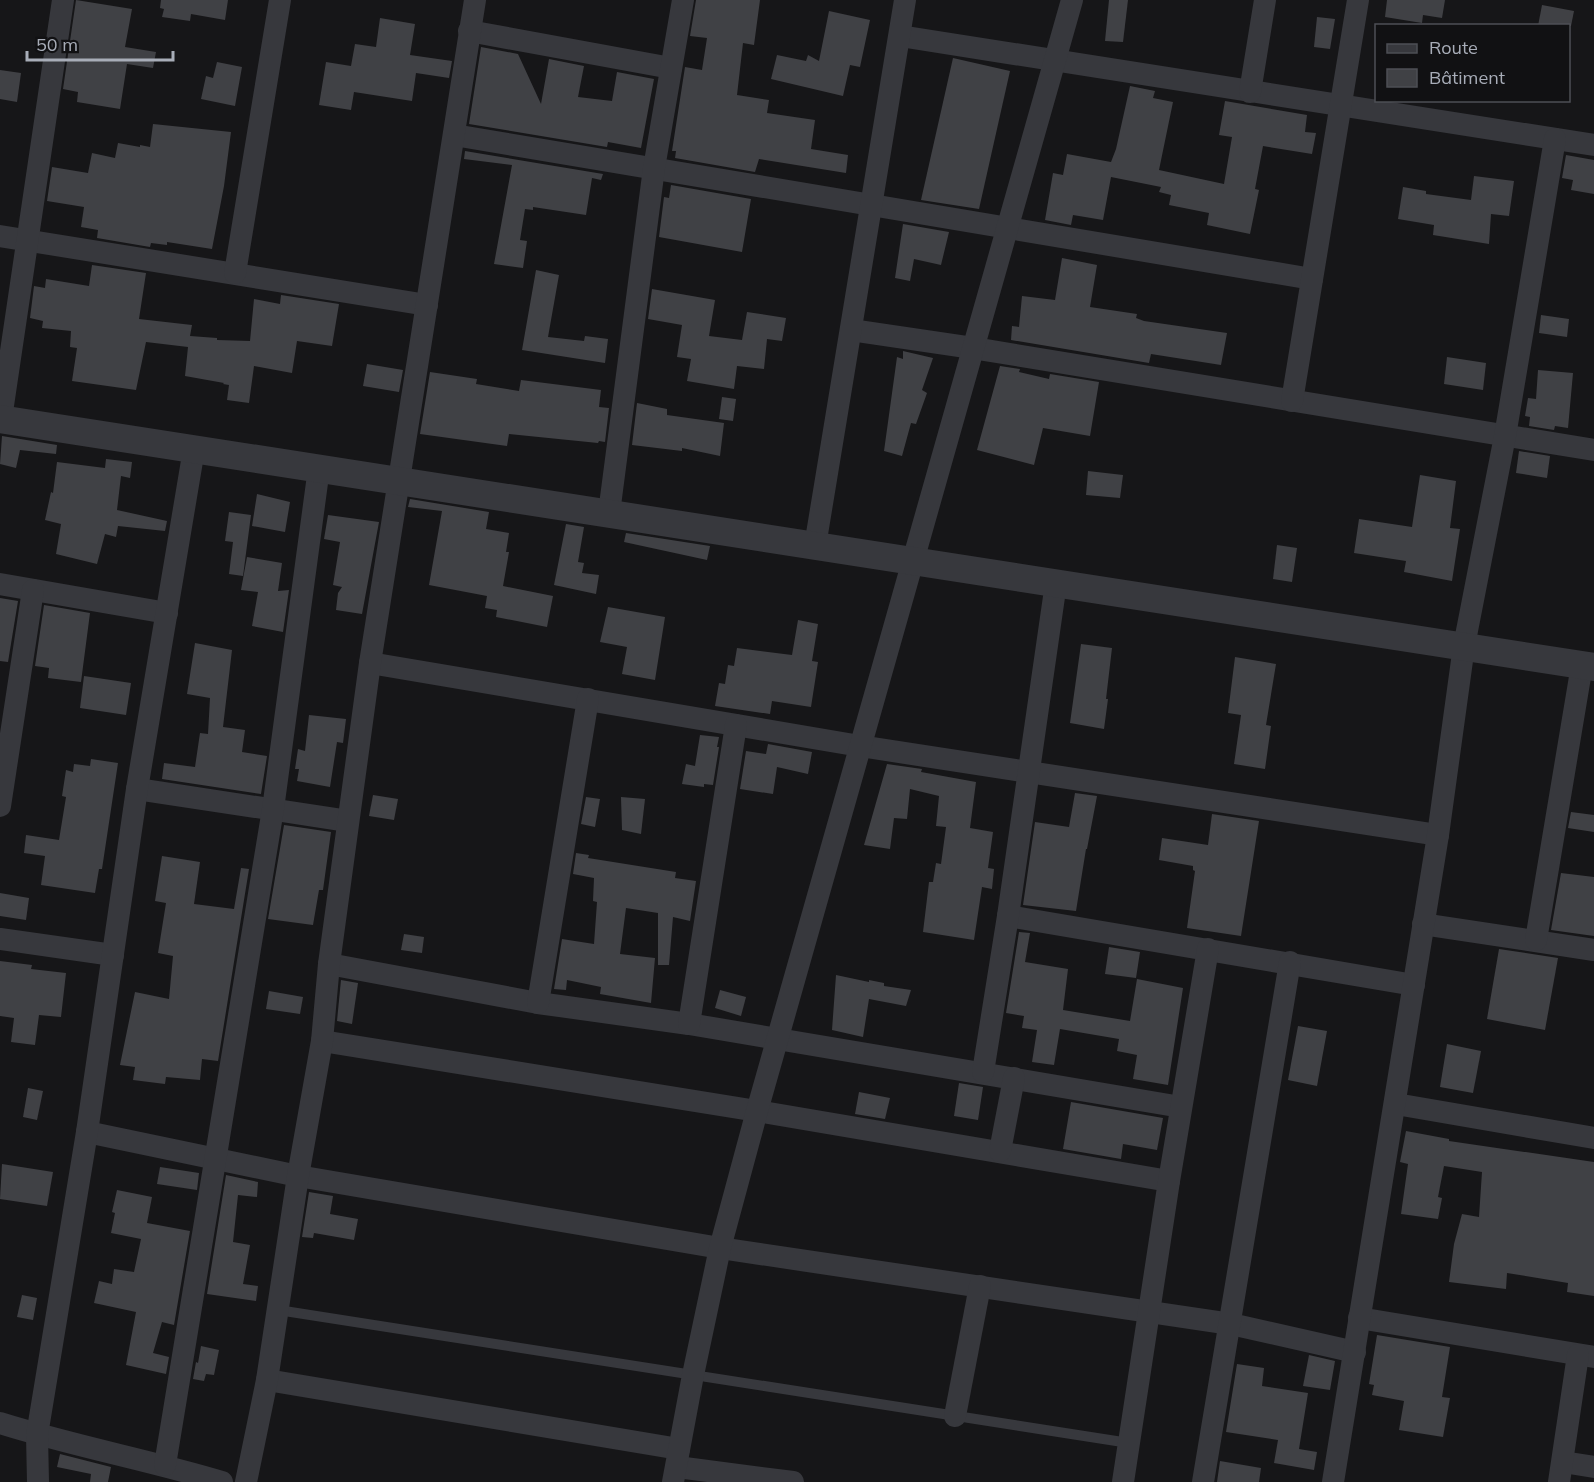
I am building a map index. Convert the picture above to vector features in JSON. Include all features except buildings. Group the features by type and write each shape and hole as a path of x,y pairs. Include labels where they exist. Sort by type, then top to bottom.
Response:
{"street":[{"path":"63,0 0,419 1588,666 1536,940"},
{"path":"235,273 280,0"},
{"path":"246,1482 267,1380 298,1176 322,1041 329,964 370,663 475,0"},
{"path":"609,513 654,168 683,0"},
{"path":"815,546 905,0"},
{"path":"676,1466 720,1248 757,1111 1072,0"},
{"path":"1250,92 1266,0"},
{"path":"1292,401 1358,0"},
{"path":"469,31 671,68"},
{"path":"900,36 1594,145"},
{"path":"454,135 1312,279"},
{"path":"1333,1482 1396,1104 1438,835 1464,646 1505,436 1555,139"},
{"path":"0,236 427,305"},
{"path":"851,330 1594,450"},
{"path":"38,1482 37,1435 87,1132 136,789 194,449"},
{"path":"165,1465 273,809 319,468"},
{"path":"983,1072 1056,583"},
{"path":"0,584 167,613"},
{"path":"0,807 33,590"},
{"path":"370,663 860,746 1438,835"},
{"path":"538,1003 588,699"},
{"path":"689,1024 736,725"},
{"path":"136,789 348,821"},
{"path":"1008,916 1290,962 1414,985"},
{"path":"1423,924 1594,950"},
{"path":"0,939 114,955"},
{"path":"1123,1482 1169,1181 1208,949"},
{"path":"1203,1482 1290,962"},
{"path":"329,964 538,1003 777,1038 1181,1107"},
{"path":"322,1041 1000,1151 1169,1181"},
{"path":"1000,1151 1014,1078"},
{"path":"1396,1104 1594,1138"},
{"path":"87,1132 216,1157 298,1176 720,1248 1231,1324 1355,1352"},
{"path":"955,1416 980,1286"},
{"path":"1359,1318 1586,1356 1561,1472 1594,1467"},
{"path":"267,1380 676,1466 793,1482"},
{"path":"0,1423 37,1435 165,1465 222,1482"}],"lane":[{"path":"279,1310 1129,1443"}]}
